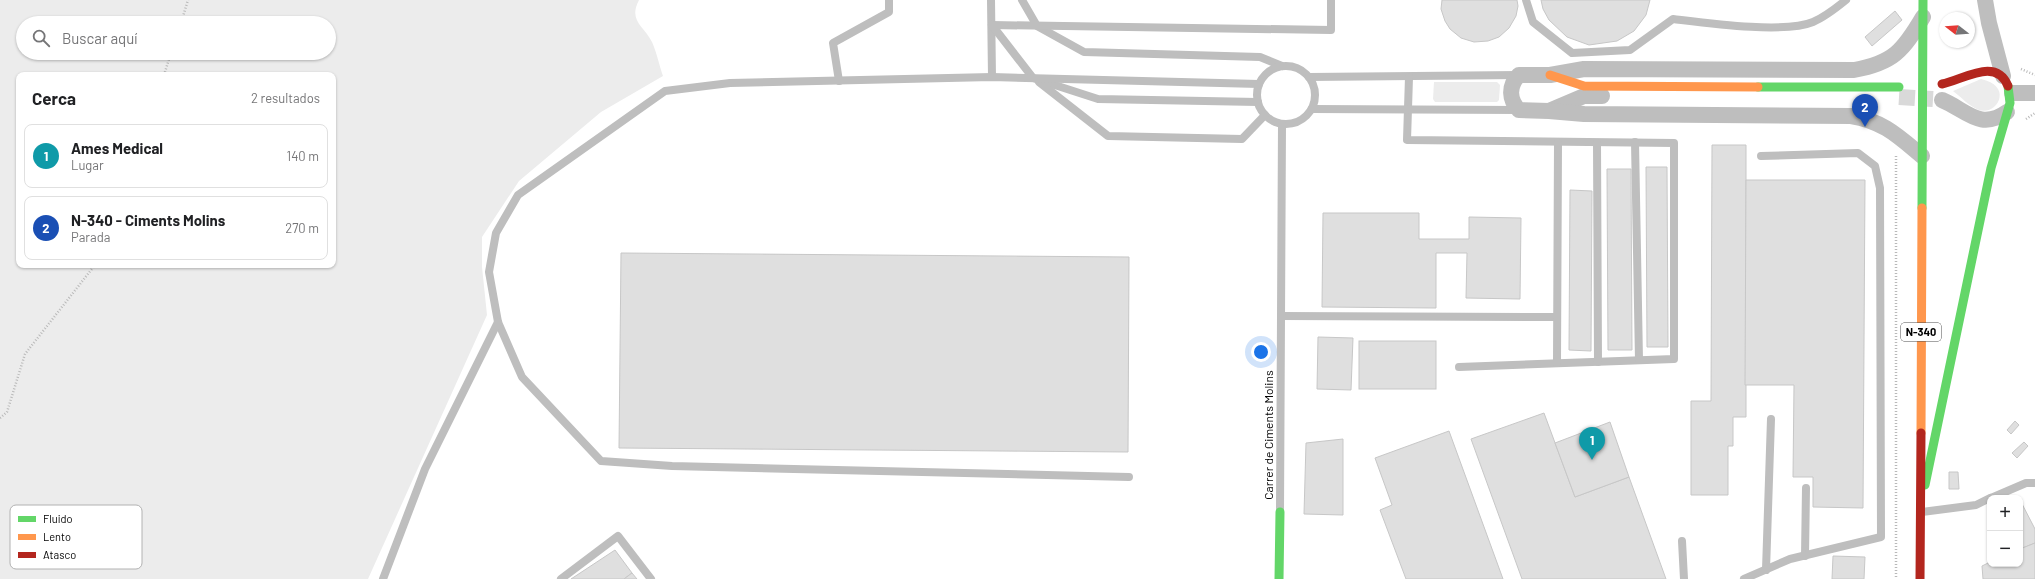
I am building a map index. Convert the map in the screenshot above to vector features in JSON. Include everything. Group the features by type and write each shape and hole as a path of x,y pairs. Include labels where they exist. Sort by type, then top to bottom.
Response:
{"street":[{"name":"N-340","path":"1920,579 1923,0"},
{"path":"1921,510 1991,168 2012,93 2009,84 2003,76 1989,23 1985,0"},
{"path":"1922,156 1891,130 1878,122 1851,116 1584,114 1519,110 1514,105 1511,92 1513,84 1520,75 1550,75 1584,69 1854,70 1876,66 1896,54 1909,40 1923,17"},
{"path":"2003,76 1992,71 1982,70 1951,83 1942,92 1971,116 1982,120 1992,120 2007,112"},
{"path":"1550,75 1584,86 1899,92"},
{"path":"1549,111 1584,96 1899,92"},
{"path":"2012,93 2033,93"},
{"name":"Carrer de Ciments Molins","path":"1279,579 1280,512"}],"lane":[{"path":"839,80 833,43 889,12 889,0"},
{"path":"991,0 992,77"},
{"path":"1022,0 1037,26 1084,52 1260,57 1282,66"},
{"path":"992,25 1331,30 1331,0"},
{"path":"1526,0 1533,22 1572,52 1630,50 1673,19 1723,25 1790,27 1812,23 1830,13 1846,0"},
{"path":"992,25 1033,78 1108,136 1242,139 1265,115"},
{"path":"1282,66 1292,66 1302,71 1309,77 1313,85 1315,95 1312,109 1301,120 1282,124 1273,121 1265,115 1258,102 1257,94 1259,84 1271,70 1282,66"},
{"path":"1309,77 1520,75"},
{"path":"1129,477 672,466 601,461 522,378 498,322 489,272 496,233 518,195 665,90 730,83 992,77 1259,84"},
{"path":"1409,77 1407,140 1558,143 1674,143 1674,359 1459,367"},
{"path":"1033,78 1098,99 1258,102"},
{"path":"1312,109 1519,110"},
{"name":"Carrer de Ciments Molins","path":"1280,512 1282,124"},
{"path":"1635,142 1639,360"},
{"path":"1556,363 1558,143"},
{"path":"1597,143 1598,362"},
{"path":"1744,579 1790,559 1881,537 1880,188 1875,166 1858,153 1761,156"},
{"path":"1281,316 1556,317"},
{"path":"383,579 425,469 498,322"},
{"path":"1766,570 1771,419"},
{"path":"1997,495 2026,483 2035,483"},
{"path":"1805,556 1806,488"},
{"path":"1921,510 1976,505 1987,500"},
{"path":"561,579 618,536 651,579"},
{"path":"1682,541 1684,579"}],"path":[{"path":"183,16 188,0"},
{"path":"165,72 169,60"},
{"name":"N-340","path":"1896,154 1896,579"},
{"path":"0,418 7,412 25,354 93,268"}],"shaded area":[{"path":"0,0 639,0 635,13 636,18 652,42 663,76 601,112 519,181 482,237 482,267 487,315 368,579 0,579"},
{"path":"1981,79 1991,83 2000,93 1996,105 1992,109 1986,111 1972,107 1953,91"},
{"path":"1434,82 1497,82 1500,85 1499,100 1497,102 1435,102 1433,99"}],"building":[{"path":"1442,0 1517,0 1518,6 1516,16 1509,28 1499,37 1488,41 1474,42 1461,38 1450,29 1445,21 1441,9"},
{"path":"1541,0 1650,0 1646,15 1634,31 1617,41 1589,45 1567,37 1549,20 1543,9"},
{"path":"1895,11 1902,20 1872,46 1865,37"},
{"path":"1712,145 1746,145 1746,417 1733,417 1733,446 1728,446 1728,495 1691,495 1691,401 1711,401"},
{"path":"1646,167 1667,167 1668,347 1647,347"},
{"path":"1607,169 1631,169 1632,350 1608,350"},
{"path":"1746,180 1865,180 1863,508 1813,507 1813,477 1793,477 1794,385 1745,385"},
{"path":"1570,190 1592,191 1591,351 1569,350"},
{"path":"1323,213 1419,213 1419,239 1469,239 1469,217 1521,218 1520,299 1466,298 1467,253 1436,253 1436,308 1322,307"},
{"path":"621,253 1129,257 1128,452 619,448"},
{"path":"1318,337 1353,338 1351,390 1317,389"},
{"path":"1359,341 1436,341 1436,389 1359,389"},
{"path":"1544,413 1575,497 1629,477 1666,579 1522,579 1471,439"},
{"path":"2015,421 2019,425 2011,434 2007,430"},
{"path":"1610,422 1629,477 1575,497 1555,443"},
{"path":"1449,431 1503,579 1406,579 1380,510 1392,505 1375,458"},
{"path":"1343,439 1343,515 1304,514 1306,443"},
{"path":"2024,442 2028,446 2017,458 2012,453"},
{"path":"1949,472 1958,472 1959,489 1949,489"},
{"path":"2023,506 2035,529 2035,543 2023,548"},
{"path":"2035,543 2035,579 1983,579 1982,566 1987,564 1987,567 2023,567 2023,548"},
{"path":"615,550 632,573 624,579 571,579"},
{"path":"1833,556 1865,557 1864,579 1832,579"},
{"path":"632,573 637,579 624,579"}],"tunnel":[{"path":"1899,97 1933,99"}],"traffic: fast":[{"path":"1922,208 1923,0"},
{"path":"1925,485 1991,168 2010,103 2008,86"},
{"path":"1758,87 1899,87"},
{"path":"1279,579 1280,512"}],"traffic: slow":[{"path":"1550,75 1584,86 1758,87"},
{"path":"1921,433 1922,208"}],"traffic: jam":[{"path":"1942,84 1978,72 1987,71 1996,72 2003,77 2008,86"},
{"path":"1920,579 1921,433"}],"place":[{"name":"N-340 - Ciments Molins","path":"1865,127"},
{"name":"Ames Medical","path":"1592,460"}]}
